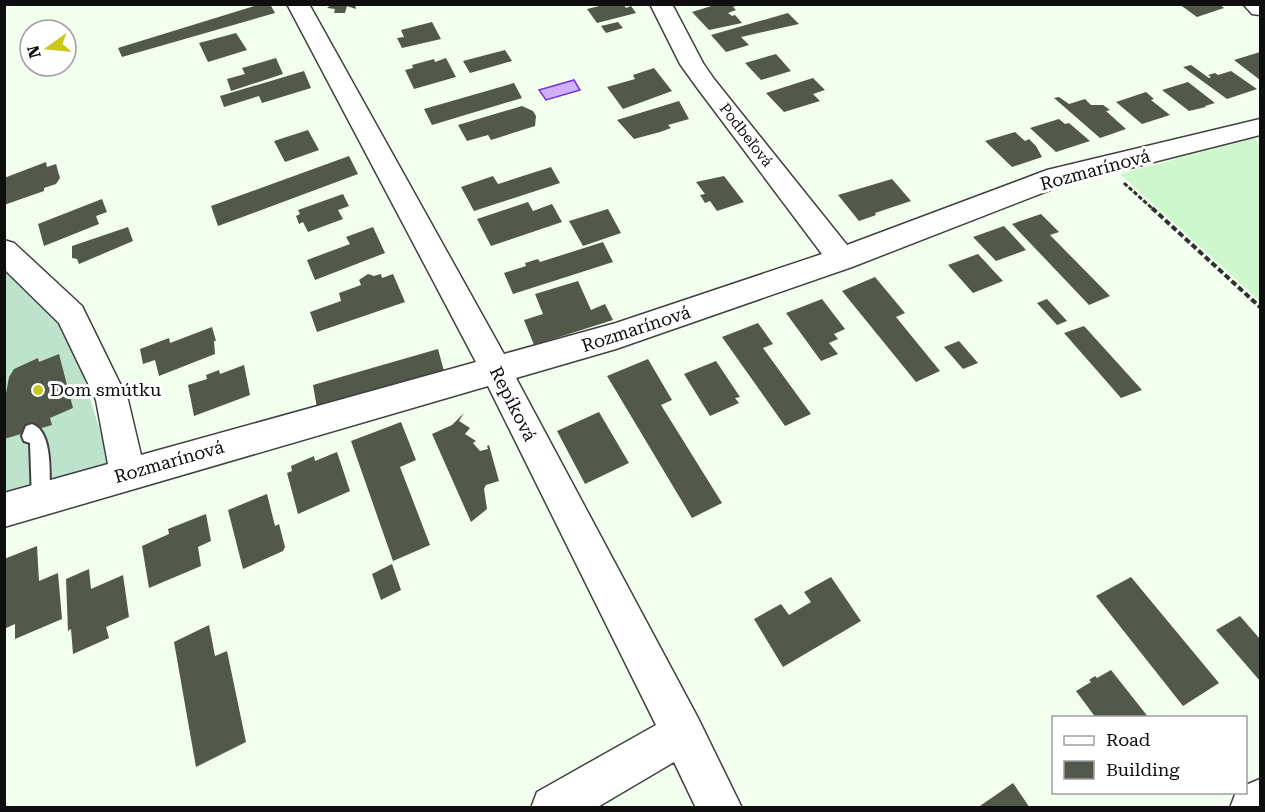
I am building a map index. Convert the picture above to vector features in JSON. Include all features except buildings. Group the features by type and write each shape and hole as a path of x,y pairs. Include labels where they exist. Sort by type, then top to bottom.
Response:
{"street":[{"name":"Repíková","path":"298,4 496,372 720,807"},
{"name":"Podbeľová","path":"661,4 692,64 706,84 842,259"},
{"path":"1254,4 1260,9"},
{"name":"Rozmarínová","path":"4,510 127,473 496,372 626,333 842,259 1056,177 1105,167 1260,127"},
{"path":"4,251 71,315 112,400 127,473"},
{"path":"553,807 683,733"},
{"path":"1252,807 1260,801"}],"lane":[{"path":"32,431 30,436 38,440 41,499"}],"path":[{"path":"1105,167 1260,307"}],"green space":[{"path":"1253,138 1260,144 1260,301 1120,174"},
{"path":"4,262 66,321 110,463 4,496"}],"shaded area":[{"path":"574,80 580,90 546,100 539,90"}],"place":[{"name":"Dom smútku","path":"38,390"}]}
